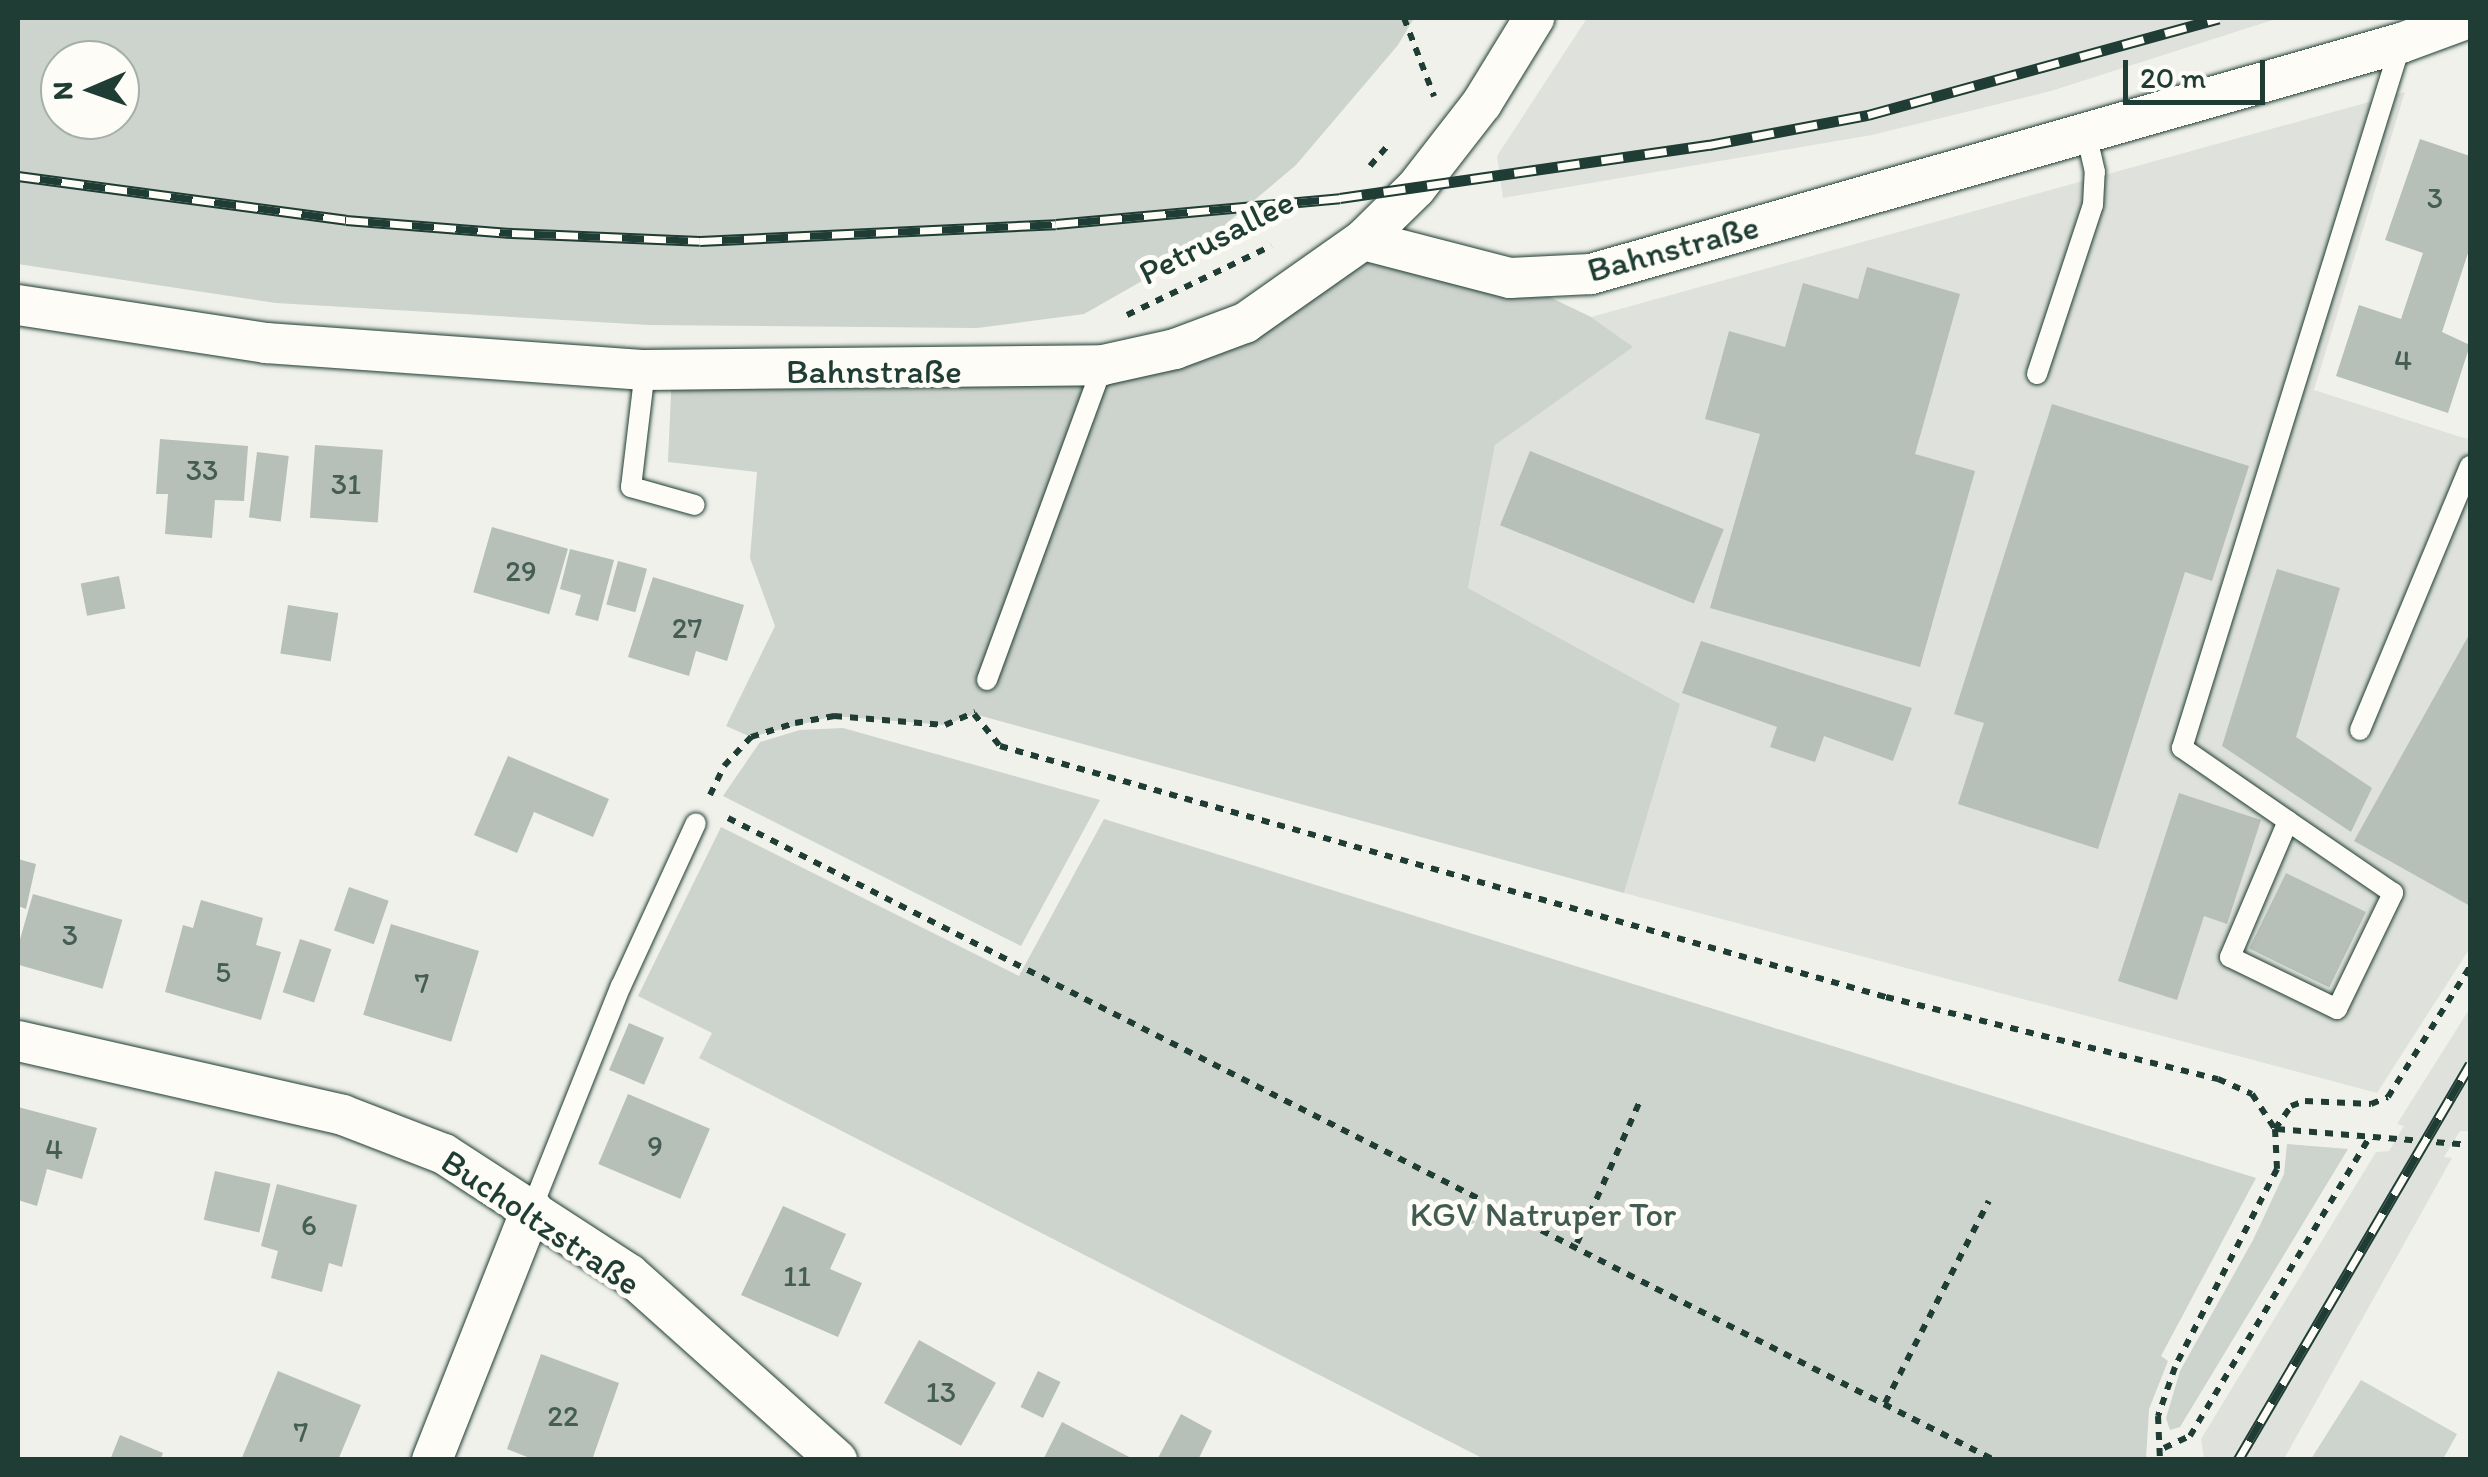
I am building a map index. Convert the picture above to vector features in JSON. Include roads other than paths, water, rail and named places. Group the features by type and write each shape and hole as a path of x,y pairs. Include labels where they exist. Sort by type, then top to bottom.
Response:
{"street":[{"path":"1362,240 1416,188 1482,103 1534,18"},
{"name":"Bahnstraße","path":"18,305 266,342 644,370 976,371 1103,364 1176,350 1244,322 1362,240 1510,278 1592,274 2401,43 2468,18"},
{"name":"Bucholtzstraße","path":"18,1041 343,1115 444,1154 629,1274 837,1460"},
{"path":"432,1460 532,1208"}],"lane":[{"path":"2288,821 2230,958 2337,1009 2393,893 2182,748 2401,43"},
{"path":"2037,374 2093,205 2096,172 2086,133"},
{"path":"987,680 1103,364"},
{"path":"644,370 631,488 695,505"},
{"path":"2360,730 2470,466"},
{"path":"532,1208 621,986 701,815"}],"railway":[{"path":"18,176 346,220 512,233 700,241 1056,224 1340,198 1709,145 1868,115 2219,18"},
{"path":"2238,1460 2470,1064"}],"park label":[{"name":"KGV Natruper Tor","path":"1543,1214"}]}
